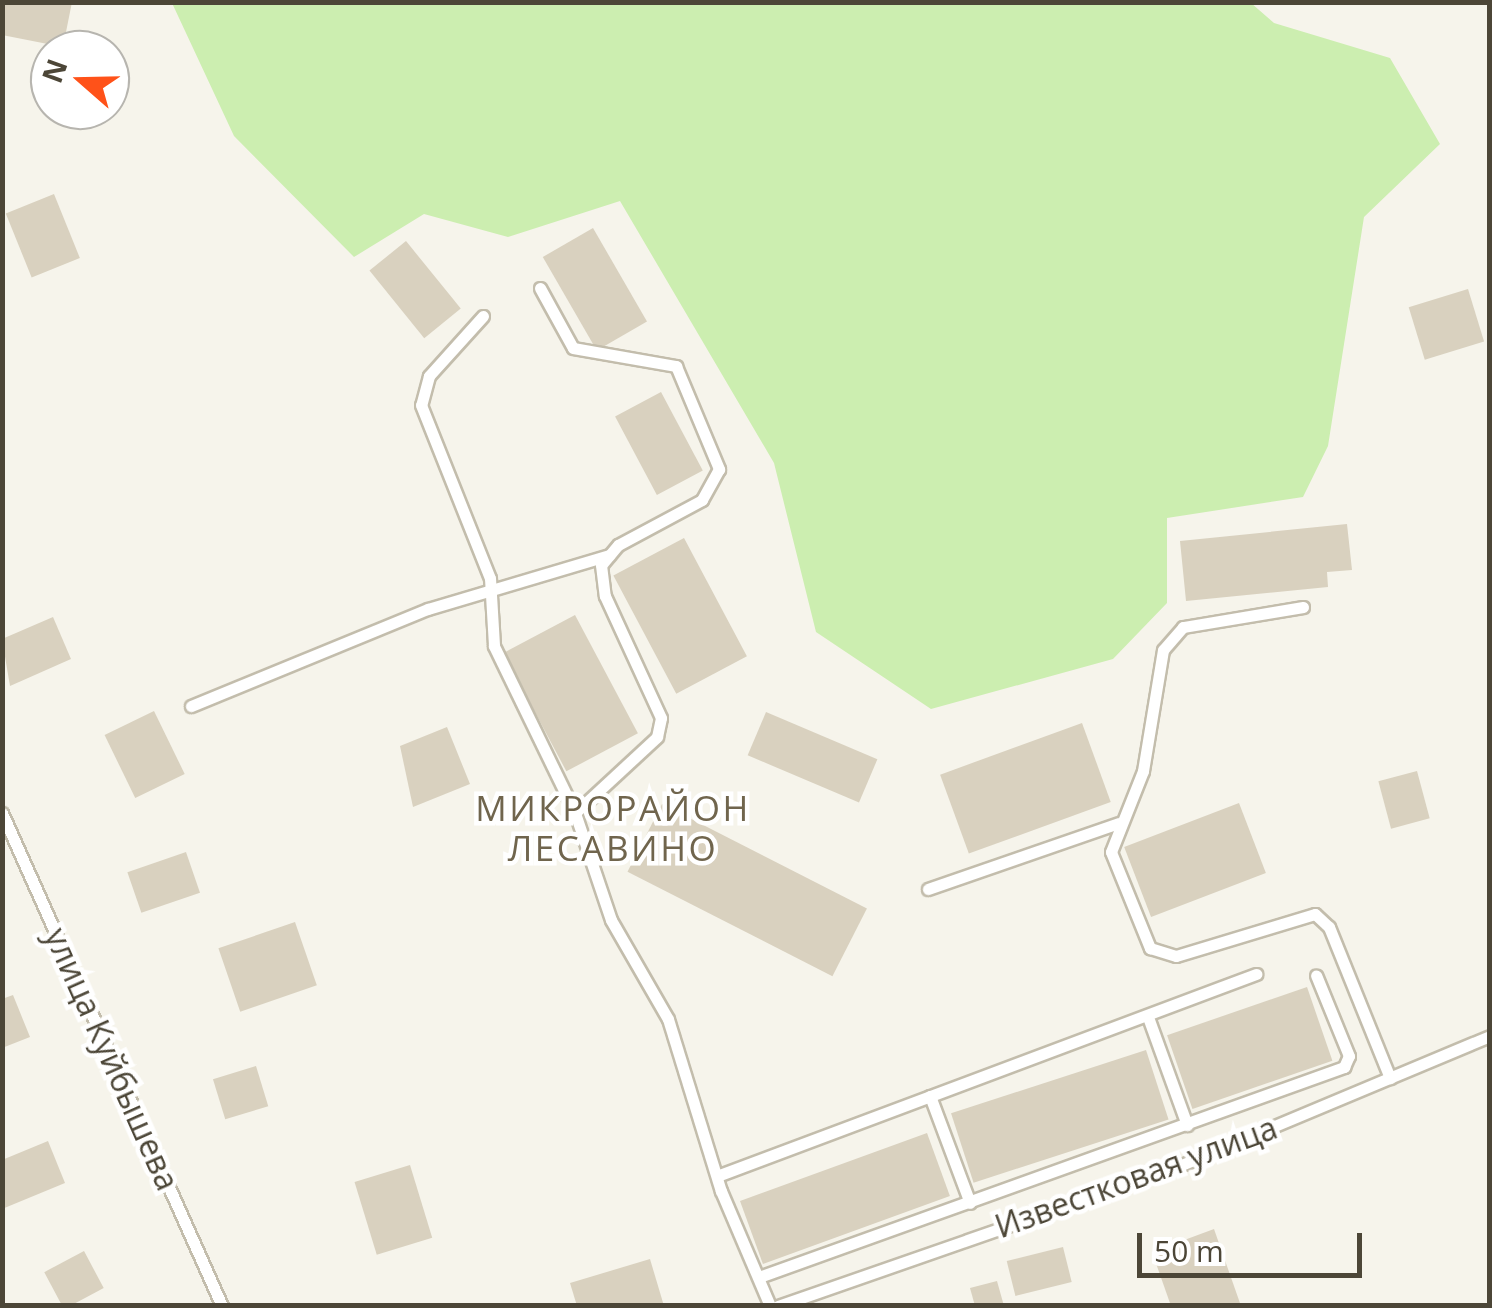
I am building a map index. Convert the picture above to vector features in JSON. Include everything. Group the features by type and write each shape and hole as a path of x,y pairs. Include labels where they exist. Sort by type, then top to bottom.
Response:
{"lane":[{"path":"191,706 428,609 492,594 609,554 713,488 713,440 676,366 573,348 540,288"},
{"path":"483,316 429,376 421,405 492,594 494,646 575,813 610,920 668,1020 717,1176 770,1306"},
{"path":"575,813 657,737 661,718 605,596 609,554"},
{"path":"1303,606 1183,628 1163,650 1143,772 1119,823 1111,852 1150,948 1176,956 1315,914 1329,927 1390,1078"},
{"name":"улица Куйбышева","path":"2,812 222,1306"},
{"path":"928,890 1119,823"},
{"path":"717,1176 1256,974"},
{"path":"759,1277 1344,1067 1349,1056 1316,975"},
{"path":"1148,1017 1187,1125"},
{"name":"Известковая улица","path":"778,1306 1179,1166 1490,1036"},
{"path":"930,1096 970,1202"}],"green space":[{"path":"172,3 1251,3 1274,23 1390,58 1440,144 1364,217 1328,446 1303,497 1167,518 1167,603 1113,659 931,709 816,632 774,463 620,201 508,237 424,214 354,257 234,136"}],"building":[{"path":"2,2 72,2 66,30 30,30 30,41 2,35"},
{"path":"54,194 80,258 32,277 6,213"},
{"path":"593,228 647,322 597,351 543,257"},
{"path":"406,241 461,309 424,338 369,271"},
{"path":"1468,289 1484,342 1425,360 1409,307"},
{"path":"661,392 703,471 657,495 615,416"},
{"path":"1347,524 1352,570 1327,572 1328,587 1186,601 1180,541"},
{"path":"684,538 747,656 676,694 613,576"},
{"path":"575,615 638,733 566,771 503,653"},
{"path":"53,617 71,659 10,686 2,639"},
{"path":"154,711 185,774 135,798 105,735"},
{"path":"766,712 877,759 859,803 748,755"},
{"path":"1082,723 1111,802 969,854 940,775"},
{"path":"447,727 470,784 413,807 400,746"},
{"path":"1417,771 1430,818 1391,829 1378,781"},
{"path":"1239,803 1266,873 1151,917 1124,847"},
{"path":"662,804 867,908 832,976 627,872"},
{"path":"186,852 200,893 141,913 127,872"},
{"path":"295,922 317,985 240,1012 218,948"},
{"path":"1307,987 1332,1061 1192,1109 1167,1035"},
{"path":"13,995 30,1037 2,1048 2,999"},
{"path":"1146,1050 1169,1119 974,1183 951,1113"},
{"path":"256,1066 268,1106 225,1119 213,1079"},
{"path":"927,1133 950,1196 763,1264 740,1201"},
{"path":"48,1141 65,1183 2,1209 2,1160"},
{"path":"410,1165 432,1238 377,1255 355,1182"},
{"path":"1214,1229 1241,1306 1171,1306 1152,1252"},
{"path":"1063,1247 1072,1282 1015,1296 1007,1261"},
{"path":"84,1251 104,1288 70,1306 62,1306 44,1272"},
{"path":"650,1259 664,1306 577,1306 570,1283"},
{"path":"997,1281 1004,1306 975,1306 970,1288"}],"district":[{"name":"МИКРОРАЙОН ЛЕСАВИНО","path":"613,828"}]}
